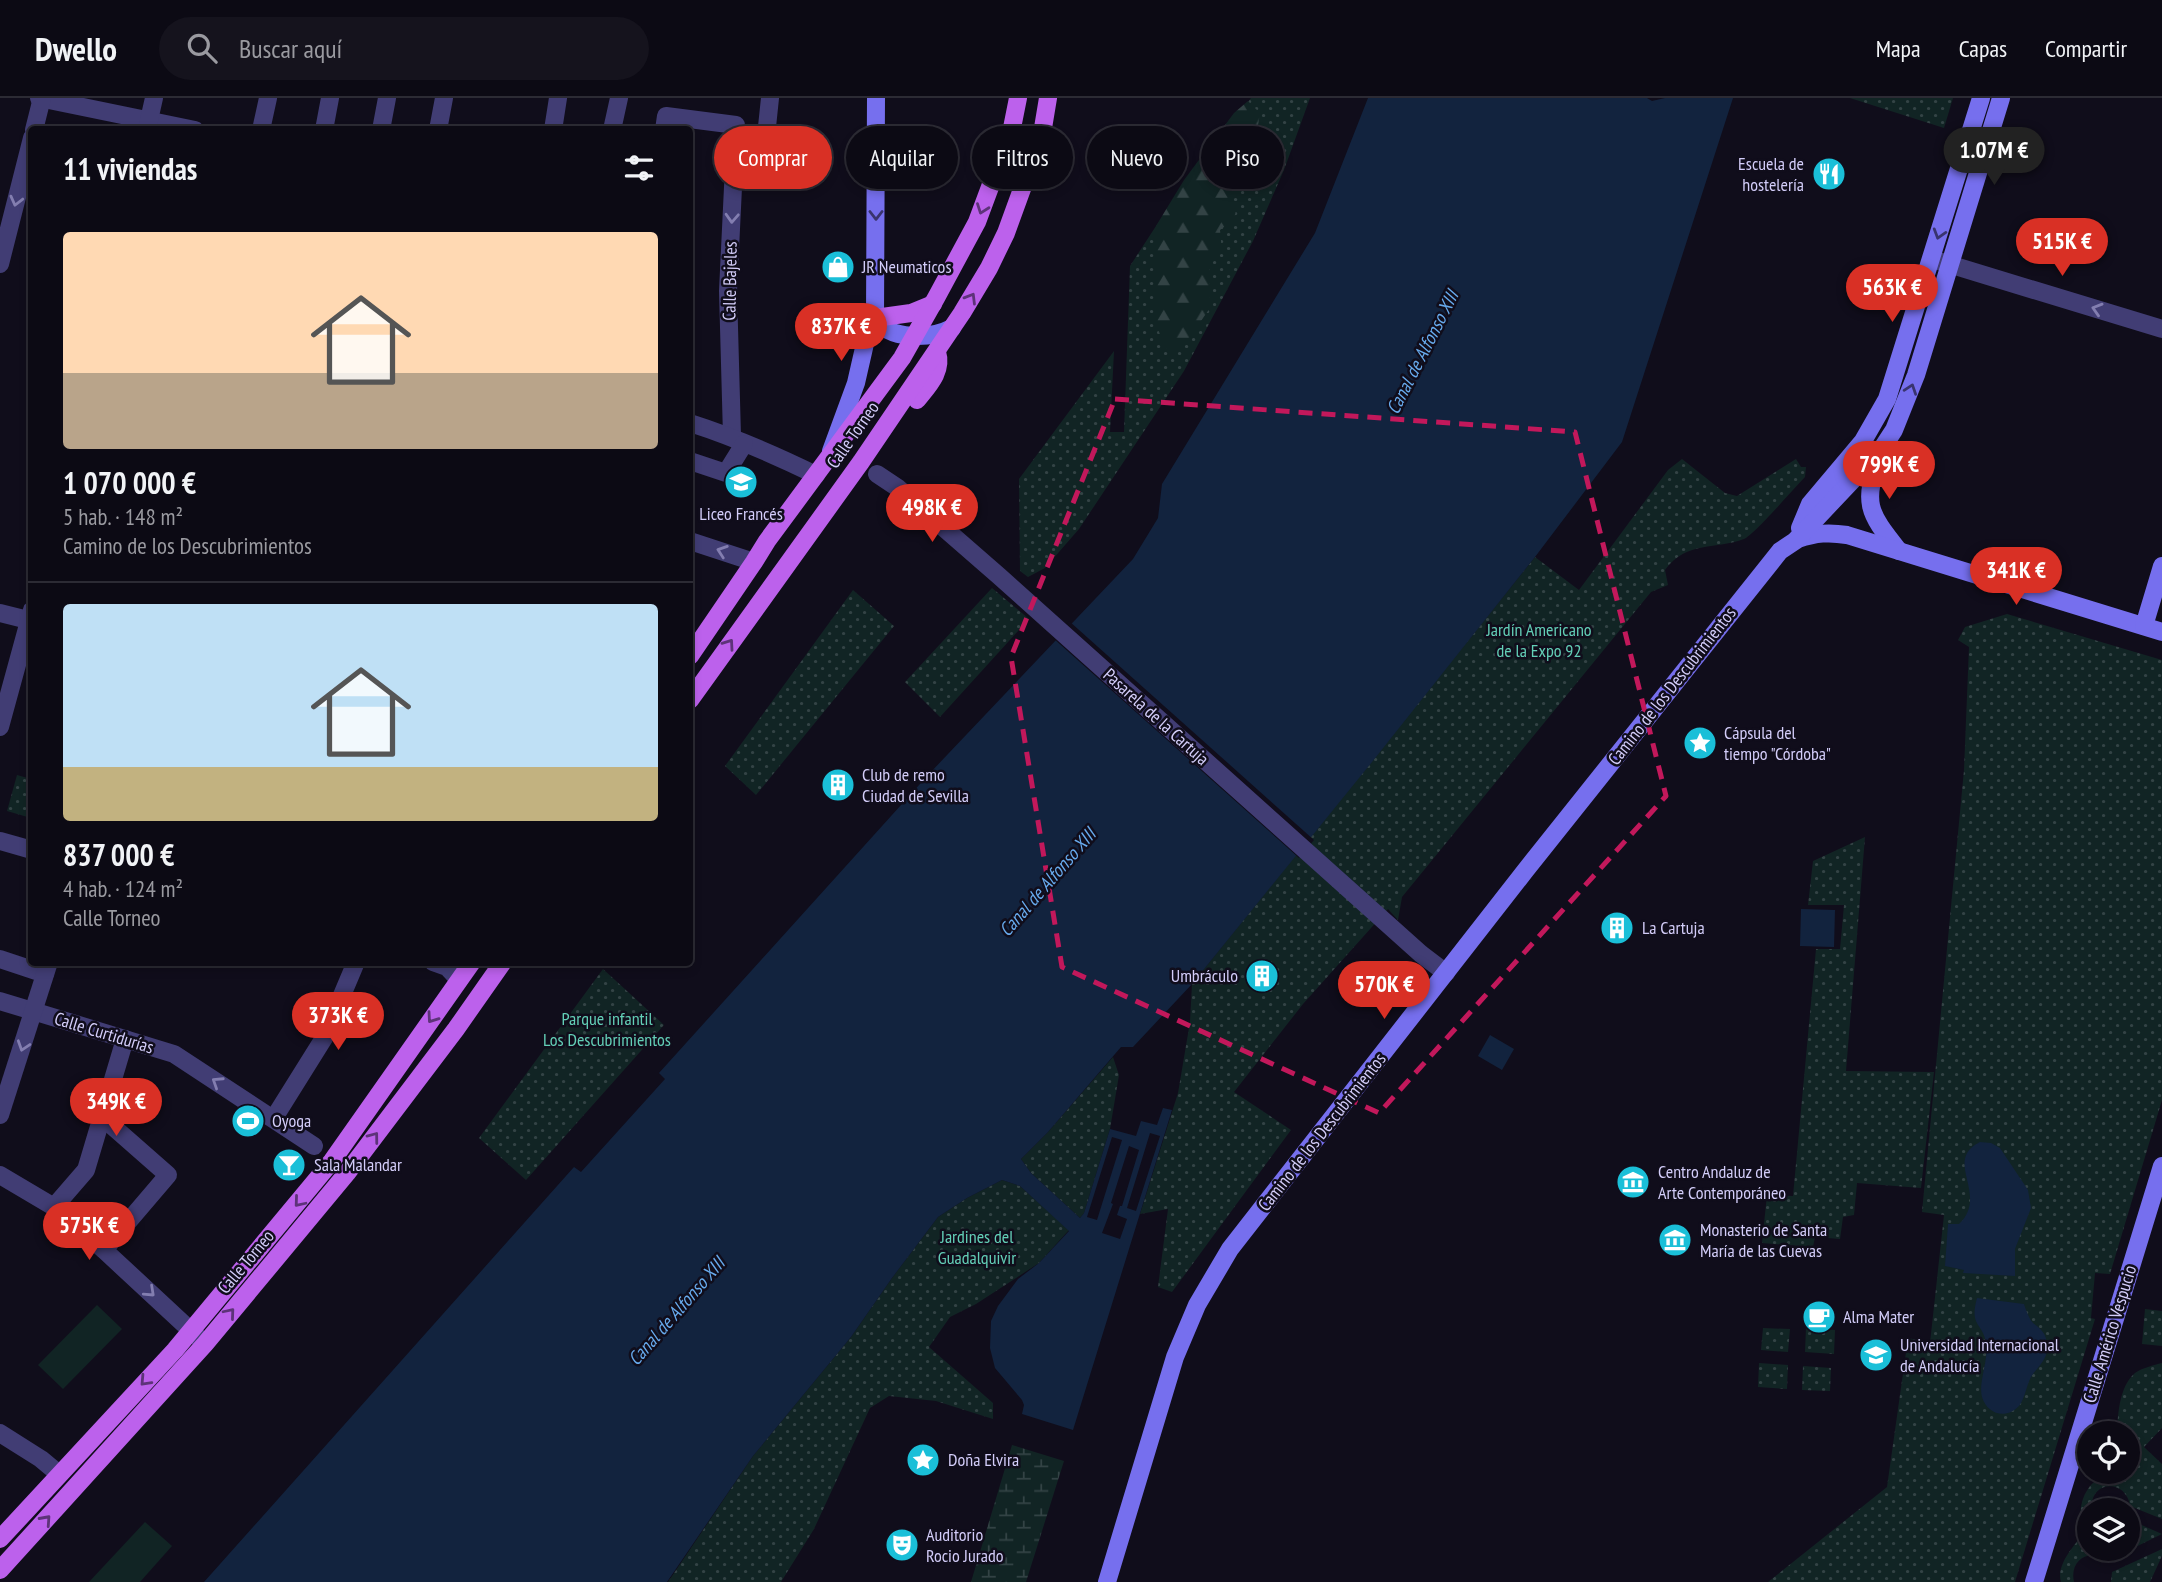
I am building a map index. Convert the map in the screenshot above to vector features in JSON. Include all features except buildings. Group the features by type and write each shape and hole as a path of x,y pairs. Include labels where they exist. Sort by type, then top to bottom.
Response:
{"main road":[{"name":"Calle Torneo","path":"693,696 861,462 925,337 933,304 977,222 1012,128 1018,98"},
{"name":"Calle Torneo","path":"693,652 766,541 902,358 925,337 952,328 989,268 1006,233 1042,134 1048,98"},
{"path":"881,317 911,313 933,304"},
{"path":"902,358 915,350 926,348 925,337"},
{"name":"Calle Torneo","path":"0,1539 191,1330 332,1161 469,966"},
{"name":"Calle Torneo","path":"0,1570 205,1344 347,1173 456,1030 500,966"}],"street":[{"path":"35,126 41,98 148,125 154,98"},
{"path":"262,126 268,98"},
{"path":"325,126 330,98"},
{"path":"382,126 387,98"},
{"path":"439,126 444,98"},
{"path":"554,126 558,98"},
{"path":"613,126 619,98"},
{"path":"767,126 770,98"},
{"name":"Calle Torneo","path":"827,461 856,383 869,326 881,317 876,98"},
{"name":"Camino de los Descubrimientos","path":"1795,541 1810,504 1863,441 1887,399 1981,98"},
{"name":"Camino de los Descubrimientos","path":"1107,1582 1175,1357 1189,1320 1207,1285 1230,1250 1780,551 1795,541 1881,450 1894,430 1905,405 2001,98"},
{"name":"Calle Bajeles","path":"665,123 736,126"},
{"path":"0,264 28,154"},
{"name":"Calle Bajeles","path":"734,189 728,292 738,440"},
{"path":"1932,259 2162,329"},
{"path":"881,317 925,337"},
{"path":"693,424 775,455 816,475"},
{"path":"693,462 726,473 738,440"},
{"path":"1881,450 1869,490 1870,508 1876,523 1899,551"},
{"name":"Pasarela de la Cartuja","path":"883,478 999,576 1421,954 1446,973"},
{"path":"1795,541 1813,534 1829,532 2162,632"},
{"path":"693,542 754,562"},
{"path":"2144,626 2162,566"},
{"path":"0,613 28,618"},
{"path":"0,727 28,629"},
{"path":"0,841 28,849"},
{"path":"0,960 28,965"},
{"path":"275,1118 324,1038 354,966"},
{"path":"444,966 459,981"},
{"path":"0,1115 47,968"},
{"name":"Calle Curtidurías","path":"0,1001 174,1054 314,1146"},
{"path":"54,1207 86,1170 125,1039"},
{"path":"102,1117 168,1175 104,1250"},
{"name":"Calle Américo Vespucio","path":"2034,1582 2162,1166"},
{"path":"0,1175 54,1207 205,1344"},
{"path":"0,1433 59,1474"}],"highlighted area":[{"path":"1115,399 1575,432 1666,796 1379,1113 1062,967 1011,657"}],"green space":[{"path":"1251,98 1310,98 1284,170 1284,126 1230,126"},
{"path":"1850,98 1953,98 1944,128"},
{"path":"1248,101 1260,113 1258,125 1224,126"},
{"path":"1201,157 1201,189 1242,189 1231,196 1236,207 1235,218 1220,230 1222,252 1209,266 1210,308 1182,348 1167,349 1153,319 1156,292 1156,226 1179,189 1187,189 1187,176"},
{"path":"1201,165 1201,189 1276,189 1253,241 1184,371 1079,529 1045,568 1028,577 1020,571 1019,479 1114,351 1110,432 1124,432 1130,266 1156,226 1183,189 1187,189 1187,184"},
{"name":"Jardín Americano de la Expo 92","path":"1682,459 1725,493 1737,496 1796,459 1801,467 1806,467 1805,477 1749,536 1692,550 1683,554 1665,570 1668,585 1651,592 1402,897 1398,920 1388,909 1303,1004 1234,1092 1291,1130 1172,1292 1158,1287 1168,1209 1140,1214 1178,1093 1190,1022 1192,984 1535,557 1579,590 1668,470"},
{"path":"992,588 1029,619 940,717 905,682"},
{"path":"853,590 894,626 756,795 725,766"},
{"path":"2007,614 2162,660 2162,1100 2110,1274 2095,1273 2091,1318 2095,1319 2015,1582 1768,1582 1887,1487 1908,1338 1930,1343 1944,1215 1922,1212 1964,770 1969,647 1958,640 1965,627"},
{"path":"17,775 28,778 28,817 7,811"},
{"path":"1865,837 1846,1071 1934,1072 1921,1188 1857,1183 1854,1215 1843,1217 1840,1239 1815,1237 1813,1247 1762,1243 1767,1195 1793,1196 1816,949 1840,949 1844,905 1808,905 1813,861"},
{"name":"Parque infantil Los Descubrimientos","path":"603,969 664,1025 526,1180 479,1138"},
{"name":"Jardines del Guadalquivir","path":"1113,1057 1119,1075 1110,1129 1084,1213 1080,1218 1031,1173 1021,1159"},
{"name":"Jardines del Guadalquivir","path":"1002,1180 1020,1186 1069,1230 1039,1263 976,1304 950,1317 929,1347 993,1403 993,1419 936,1401 889,1396 870,1408 814,1529 781,1582 668,1582 753,1456 851,1337 938,1217"},
{"path":"97,1305 122,1329 63,1389 38,1365"},
{"path":"2145,1309 2162,1311 2162,1346 2142,1344"},
{"path":"1763,1328 1790,1329 1788,1352 1761,1350"},
{"path":"1806,1328 1835,1330 1834,1354 1805,1352"},
{"path":"1759,1363 1788,1365 1787,1389 1758,1387"},
{"path":"2162,1363 2162,1428 2144,1447 2162,1464 2162,1519 2140,1510 2140,1498 2127,1498 2122,1490 2115,1487 2101,1488 2093,1498 2084,1498 2092,1484 2140,1484 2140,1421 2118,1421 2118,1418 2120,1401 2130,1379 2138,1371"},
{"path":"1803,1366 1831,1368 1830,1391 1802,1390"},
{"path":"1012,1445 1064,1461 1026,1582 971,1582"},
{"path":"145,1522 172,1546 140,1582 89,1582"},
{"path":"2140,1524 2162,1534 2140,1545"},
{"path":"2077,1541 2078,1561 2073,1574 2074,1582 2061,1582 2061,1569"},
{"path":"2162,1549 2162,1556 2150,1582 2111,1582 2112,1572"}],"water":[{"name":"Canal de Alfonso XIII","path":"1368,98 1647,98 1652,101 1665,98 1733,98 1622,442 1535,557 1192,984 1133,1047 1121,1047 1048,1132 1021,1159 1031,1173 1080,1218 1084,1213 1110,1129 1136,1136 1141,1121 1157,1125 1163,1108 1172,1110 1073,1430 1022,1414 1022,1400 995,1368 990,1348 991,1321 998,1306 1018,1279 1039,1263 1069,1231 1020,1186 1002,1180 938,1217 851,1337 753,1456 667,1582 204,1582 574,1167 581,1172 665,1079 659,1073 929,774 1133,559 1158,518 1162,484 1315,233","holes":["1150,1133 1160,1136 1136,1211 1127,1208","1112,1137 1122,1140 1097,1220 1087,1217","1129,1146 1139,1150 1117,1215 1127,1219 1120,1239 1102,1233 1113,1204 1111,1203"]},
{"path":"1801,909 1835,910 1834,947 1800,946"},
{"path":"1490,1035 1514,1049 1502,1070 1478,1056"},
{"path":"1980,1142 1991,1143 2000,1148 2028,1190 2031,1208 2015,1249 2015,1276 1963,1273 1964,1270 1945,1266 1948,1224 1959,1224 1967,1213 1970,1201 1965,1159 1969,1150"},
{"path":"1977,1298 2024,1304 2030,1319 2043,1332 2046,1340 2045,1358 2031,1377 2021,1404 2008,1413 1992,1411 1982,1397 1981,1385 1987,1350 1976,1320"}],"pier":[{"path":"1069,621 1314,840 1299,858 1053,638"}],"place":[{"name":"Escuela de hostelería","path":"1829,174"},
{"name":"JR Neumaticos","path":"838,267"},
{"name":"Liceo Francés","path":"741,482"},
{"name":"Cápsula del tiempo \"Córdoba\"","path":"1700,743"},
{"name":"Club de remo Ciudad de Sevilla","path":"838,785"},
{"name":"La Cartuja","path":"1617,928"},
{"name":"Umbráculo","path":"1262,976"},
{"name":"Oyoga","path":"248,1121"},
{"name":"Sala Malandar","path":"289,1165"},
{"name":"Centro Andaluz de Arte Contemporáneo","path":"1633,1182"},
{"name":"Monasterio de Santa María de las Cuevas","path":"1675,1240"},
{"name":"Alma Mater","path":"1819,1317"},
{"name":"Universidad Internacional de Andalucía","path":"1876,1355"},
{"name":"Doña Elvira","path":"923,1460"},
{"name":"Auditorio Rocio Jurado","path":"902,1545"}]}
